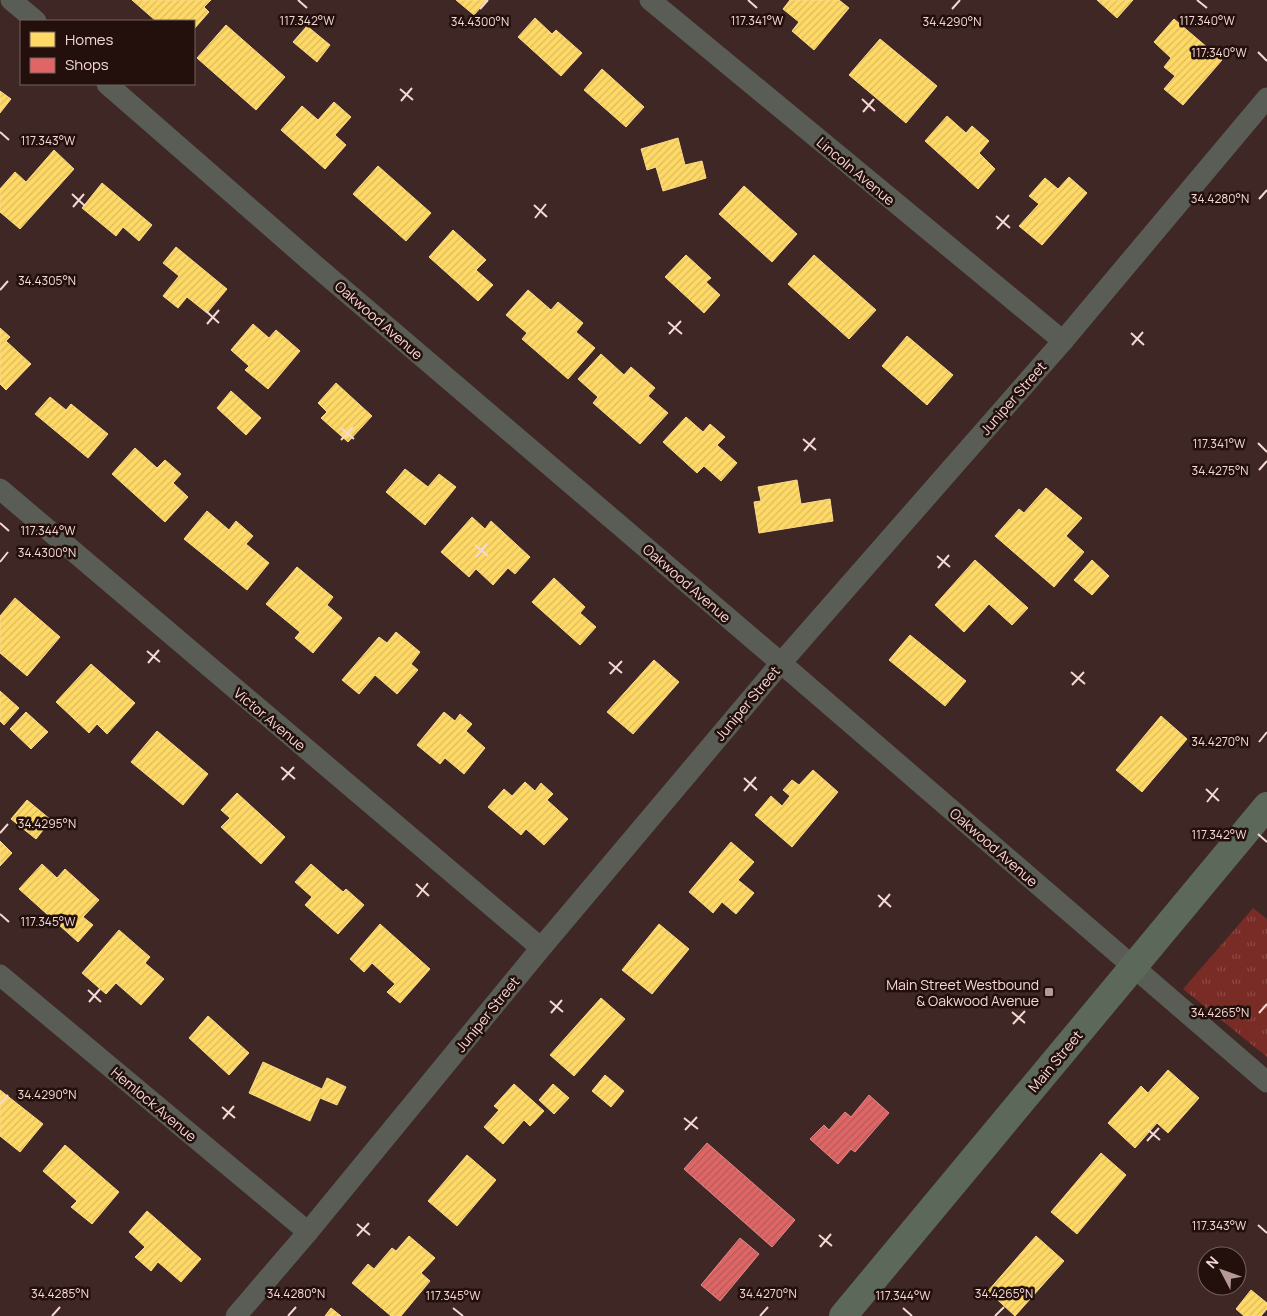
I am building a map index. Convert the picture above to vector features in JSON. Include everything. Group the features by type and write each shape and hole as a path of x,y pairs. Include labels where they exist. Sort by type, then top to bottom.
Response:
{"main road":[{"name":"Main Street","path":"843,1316 1267,806"}],"street":[{"path":"12,0 35,20"},
{"name":"Lincoln Avenue","path":"650,0 1063,341"},
{"name":"Oakwood Avenue","path":"108,85 310,261 781,663 1267,1082"},
{"name":"Juniper Street","path":"236,1316 308,1232 540,948 781,663 1063,341 1267,98"},
{"name":"Victor Avenue","path":"0,489 540,948"},
{"name":"Hemlock Avenue","path":"0,975 308,1232"}],"green space":[{"path":"1253,908 1267,919 1267,1057 1183,989"}],"building: Homes":[{"path":"132,0 211,0 204,7 209,12 195,28 195,20 155,20"},
{"path":"456,0 487,0 474,15"},
{"path":"790,0 839,0 849,8 814,50 792,31 799,22 783,9"},
{"path":"1097,0 1133,0 1117,18"},
{"path":"535,18 552,34 556,30 582,53 561,76 518,37"},
{"path":"1174,19 1222,60 1183,105 1164,89 1175,76 1164,67 1171,58 1154,42"},
{"path":"226,25 285,77 256,110 197,58"},
{"path":"307,26 330,45 317,62 293,42"},
{"path":"880,39 937,86 906,123 849,75"},
{"path":"602,69 644,107 626,127 584,90"},
{"path":"0,91 11,99 0,113"},
{"path":"334,102 351,117 335,135 346,145 325,169 281,130 302,106 318,120"},
{"path":"947,116 966,133 972,126 989,141 979,153 995,169 978,189 925,141"},
{"path":"678,138 685,165 702,161 706,178 663,191 656,167 647,170 641,149"},
{"path":"54,150 74,169 20,229 0,212 0,189 15,172 26,182"},
{"path":"378,166 431,213 406,241 353,194"},
{"path":"1069,177 1087,193 1042,245 1019,226 1039,204 1029,196 1045,178 1058,189"},
{"path":"102,183 152,225 139,241 123,227 116,236 82,208"},
{"path":"744,186 797,234 772,262 719,214"},
{"path":"453,230 486,260 476,270 493,285 478,301 429,257"},
{"path":"176,247 227,289 207,313 187,297 178,308 163,296 179,276 163,263"},
{"path":"686,255 711,278 706,282 720,295 704,313 665,277"},
{"path":"814,255 876,310 849,339 788,284"},
{"path":"528,290 551,310 558,302 583,323 576,332 595,348 568,379 522,339 527,333 506,315"},
{"path":"253,324 269,338 276,330 300,351 268,389 245,370 249,366 231,350"},
{"path":"0,328 10,337 6,341 31,364 6,390 0,384"},
{"path":"907,336 953,375 927,405 882,366"},
{"path":"601,354 624,375 631,367 655,388 648,396 668,413 640,444 593,403 598,397 578,379"},
{"path":"336,383 372,416 348,442 321,418 327,412 318,403"},
{"path":"231,391 261,418 246,435 217,408"},
{"path":"50,397 66,410 71,404 108,434 88,458 35,414"},
{"path":"686,417 703,432 710,424 725,437 717,445 737,463 721,481 704,466 697,473 663,442"},
{"path":"135,448 157,468 165,460 181,474 173,483 188,497 165,522 112,474"},
{"path":"405,469 428,487 439,474 456,487 425,525 386,492"},
{"path":"797,480 801,504 830,499 833,521 759,533 754,502 761,501 758,487"},
{"path":"1046,488 1082,518 1066,536 1084,552 1054,587 995,536 1019,509 1024,513"},
{"path":"207,511 229,530 236,521 253,536 246,544 269,563 247,590 184,539"},
{"path":"472,517 485,529 491,521 530,557 515,574 508,568 493,585 476,569 469,577 441,552"},
{"path":"975,560 1028,608 1012,625 989,604 964,632 935,605"},
{"path":"1092,560 1109,576 1092,595 1074,580"},
{"path":"297,567 333,597 327,605 342,618 313,653 295,638 300,632 266,604"},
{"path":"554,578 585,607 580,613 596,627 580,645 532,602"},
{"path":"15,598 60,637 27,676 0,653 0,616"},
{"path":"396,632 420,652 411,664 418,670 397,694 375,675 359,694 342,680 379,637 387,643"},
{"path":"910,635 966,681 945,706 889,660"},
{"path":"654,660 679,682 633,734 607,712"},
{"path":"91,664 135,703 107,734 97,724 89,733 56,702"},
{"path":"0,691 19,708 4,725 0,721"},
{"path":"26,712 48,732 31,749 10,729"},
{"path":"444,712 455,721 460,714 472,724 466,731 485,748 464,774 445,758 440,764 417,745"},
{"path":"1161,716 1187,739 1142,792 1116,770"},
{"path":"157,731 208,774 183,805 131,762"},
{"path":"813,770 838,792 792,847 755,815 771,796 782,806 790,796 783,790 792,780 799,785"},
{"path":"525,782 535,791 541,783 553,794 547,800 568,819 544,845 526,829 521,835 488,807 504,789 512,796"},
{"path":"237,793 285,837 261,864 221,827 230,818 221,810"},
{"path":"27,800 51,820 36,839 11,819"},
{"path":"0,841 12,853 0,866"},
{"path":"731,842 754,862 738,880 754,893 736,914 722,902 713,913 689,892"},
{"path":"42,864 57,878 65,869 99,900 83,917 93,925 78,942 19,889"},
{"path":"311,864 343,892 346,889 364,905 338,934 305,905 312,897 295,882"},
{"path":"380,924 430,969 400,1003 387,992 395,984 372,963 364,972 350,959"},
{"path":"659,924 689,949 652,994 622,970"},
{"path":"119,930 150,957 145,963 164,979 141,1005 116,983 106,994 82,973"},
{"path":"601,998 625,1019 574,1076 550,1055"},
{"path":"208,1016 249,1053 229,1075 189,1038"},
{"path":"263,1062 322,1089 327,1078 346,1087 337,1105 320,1098 310,1121 249,1093"},
{"path":"1168,1070 1199,1098 1168,1133 1157,1123 1135,1148 1108,1123 1141,1086 1148,1093"},
{"path":"605,1075 624,1091 611,1107 592,1091"},
{"path":"514,1084 544,1111 530,1126 524,1120 503,1144 484,1127 499,1110 494,1106"},
{"path":"553,1084 569,1098 554,1114 539,1100"},
{"path":"0,1090 43,1124 20,1152 0,1136"},
{"path":"65,1145 119,1192 92,1224 71,1207 77,1201 43,1171"},
{"path":"1101,1153 1126,1175 1077,1234 1051,1212"},
{"path":"467,1155 496,1180 457,1226 428,1201"},
{"path":"147,1211 201,1259 181,1282 158,1262 151,1271 135,1257 145,1247 129,1232"},
{"path":"409,1236 435,1258 421,1273 430,1281 401,1316 391,1316 352,1283 368,1264 374,1269 392,1248 396,1251"},
{"path":"1036,1236 1064,1261 1015,1316 988,1291"},
{"path":"1251,1290 1267,1303 1267,1309 1261,1316 1244,1316 1236,1309"},
{"path":"331,1308 341,1316 325,1316"}],"building: Shops":[{"path":"869,1095 889,1113 855,1152 851,1149 838,1164 810,1139 824,1125 829,1130 845,1112 851,1117"},
{"path":"707,1143 795,1220 772,1247 684,1169"},
{"path":"740,1238 759,1254 720,1301 701,1285"}],"place":[{"name":"Main Street Westbound & Oakwood Avenue","path":"1049,992"}]}
